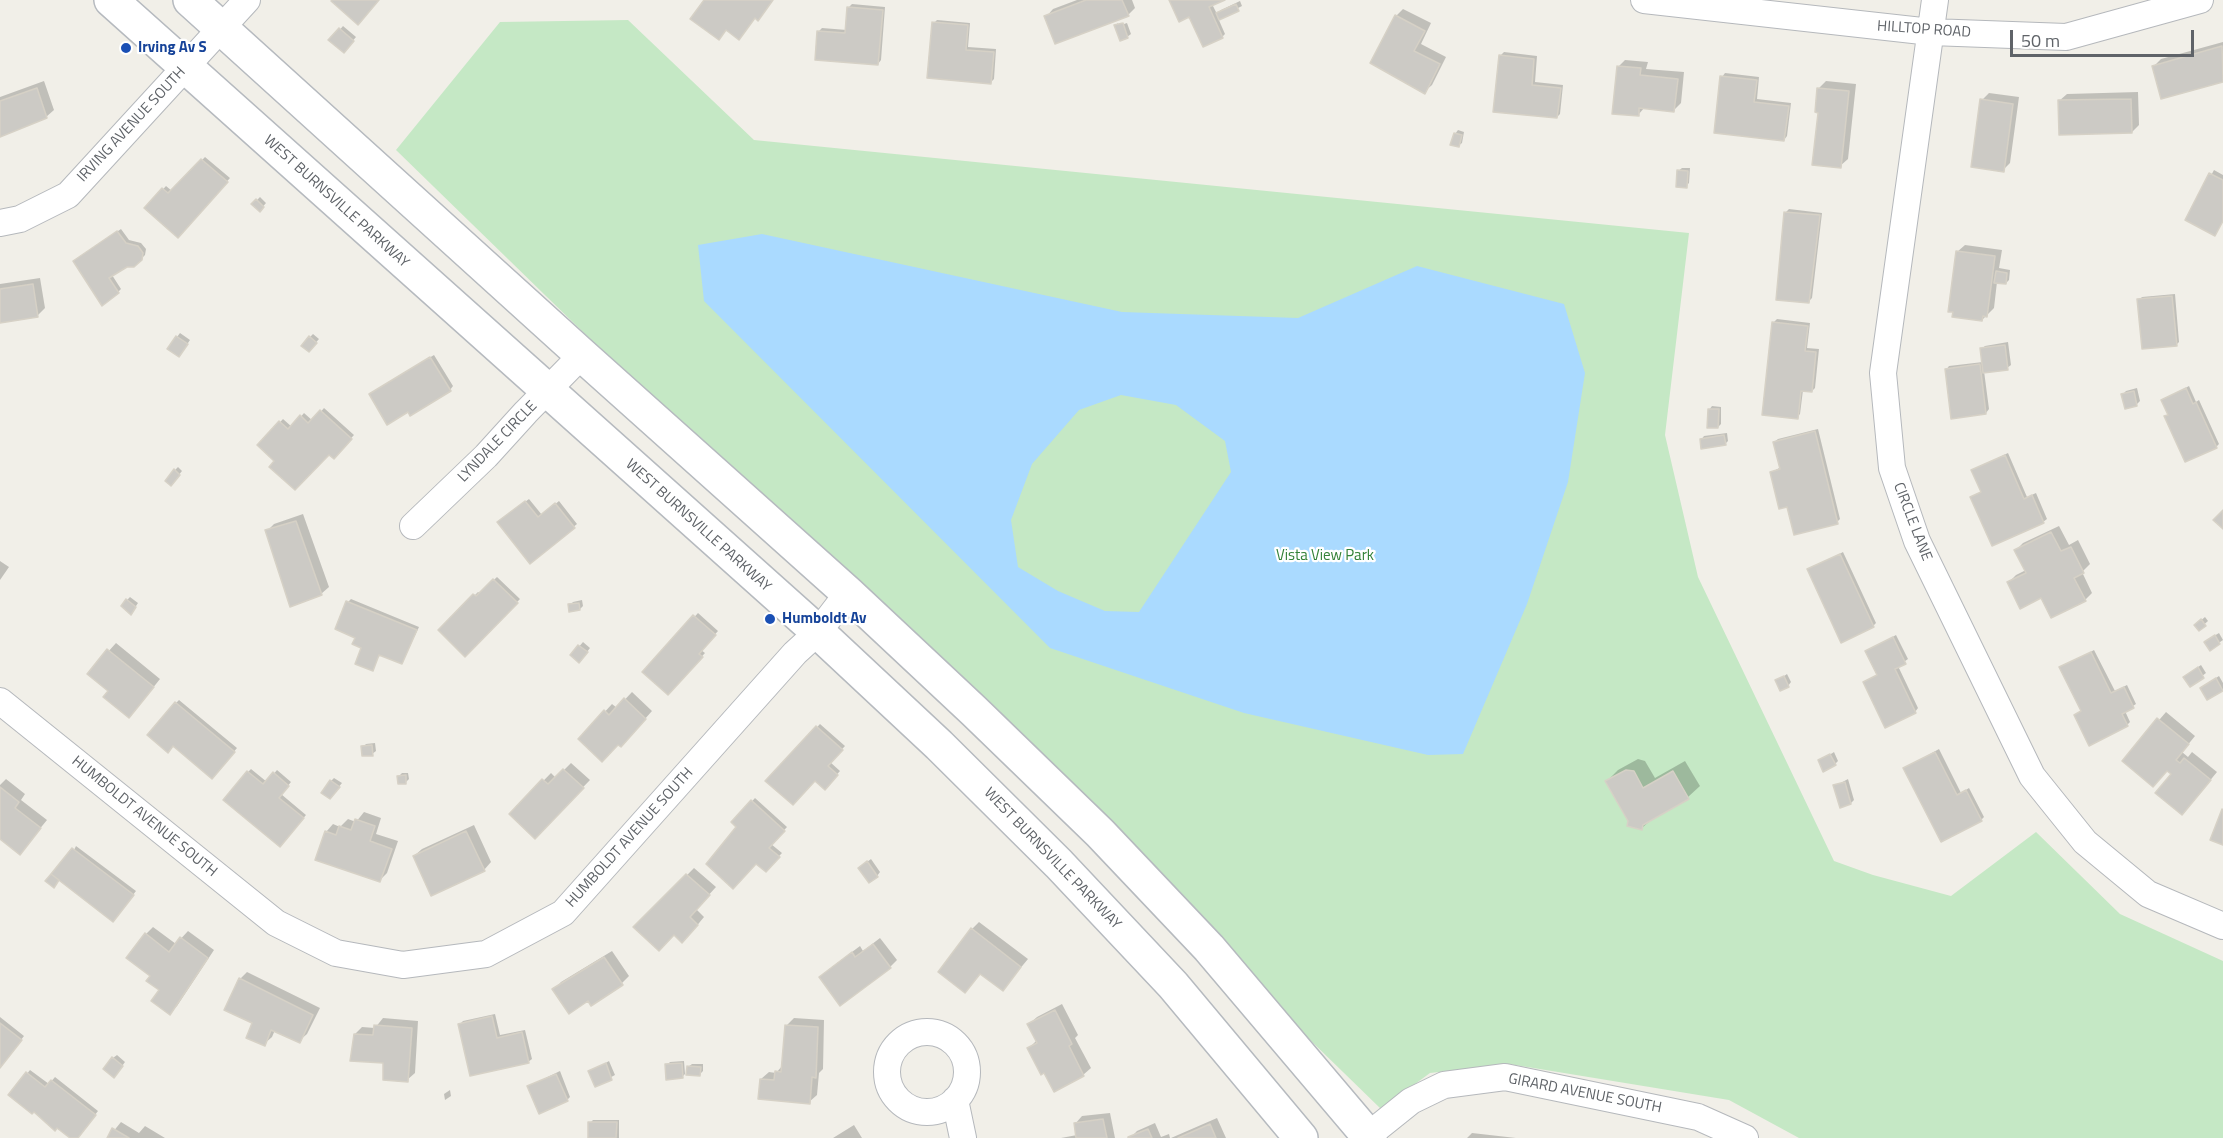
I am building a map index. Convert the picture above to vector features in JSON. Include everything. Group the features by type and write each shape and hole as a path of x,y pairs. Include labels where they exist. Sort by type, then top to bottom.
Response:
{"street":[{"name":"WEST BURNSVILLE PARKWAY","path":"111,0 818,632 939,745 1067,873 1173,985 1301,1138"},
{"path":"190,0 848,593 1108,842 1209,948 1368,1137"},
{"name":"IRVING AVENUE SOUTH","path":"0,224 20,219 68,195 247,0"},
{"name":"HILLTOP ROAD","path":"1644,0 1931,32 2066,37 2200,0"},
{"name":"CIRCLE LANE","path":"1935,0 1884,373 1892,468 1917,541 2032,776 2085,842 2148,894 2223,926"},
{"name":"LYNDALE CIRCLE","path":"413,526 486,456 582,355"},
{"name":"HUMBOLDT AVENUE SOUTH","path":"0,701 276,923 336,953 403,965 486,954 563,913 795,653 818,632 848,593"},
{"name":"GIRARD AVENUE SOUTH","path":"1368,1137 1411,1101 1443,1085 1505,1077 1698,1117 1745,1138"},
{"path":"955,1100 963,1138"}],"green space":[{"name":"Vista View Park","path":"628,20 754,140 1689,233 1665,435 1698,577 1834,861 1873,875 1951,896 2036,832 2120,914 2223,961 2223,1138 1799,1138 1729,1100 1509,1064 1430,1073 1381,1109 396,150 500,22"}],"water":[{"path":"762,234 1122,312 1298,318 1417,266 1564,304 1585,373 1568,482 1527,604 1463,754 1428,755 1244,713 1050,648 704,301 698,245","holes":["1121,395 1176,405 1225,441 1231,472 1139,612 1105,611 1058,591 1018,567 1011,520 1032,464 1079,410"]}],"building":[{"path":"332,0 379,0 358,25"},
{"path":"704,0 773,0 758,21 755,18 739,40 726,30 719,40 690,19"},
{"path":"1086,0 1122,0 1129,16 1055,44 1044,16"},
{"path":"1169,0 1225,0 1209,7 1223,38 1203,47 1189,17 1179,22"},
{"path":"1236,4 1239,11 1219,20 1216,13"},
{"path":"847,7 883,10 878,65 815,60 817,31 845,33"},
{"path":"1395,15 1425,31 1414,51 1440,64 1425,94 1370,63"},
{"path":"932,22 968,25 966,50 994,52 991,84 927,78"},
{"path":"1123,23 1128,38 1120,41 1114,25"},
{"path":"339,28 354,41 344,53 328,40"},
{"path":"2222,46 2223,82 2161,99 2152,66"},
{"path":"1499,55 1534,59 1532,85 1561,88 1557,118 1493,112"},
{"path":"1617,66 1641,68 1640,75 1678,79 1674,112 1639,108 1639,116 1612,114"},
{"path":"1720,76 1757,80 1754,102 1789,106 1784,141 1714,133"},
{"path":"37,88 47,118 0,137 0,101"},
{"path":"1817,88 1849,91 1841,168 1812,165 1818,113 1815,112"},
{"path":"1980,99 2013,104 2004,172 1971,167"},
{"path":"2131,99 2132,133 2059,135 2058,100"},
{"path":"1454,133 1462,135 1459,147 1450,145"},
{"path":"201,159 228,182 178,238 144,208 162,188 168,193"},
{"path":"1677,170 1688,171 1687,188 1676,187"},
{"path":"2209,173 2223,180 2223,221 2215,236 2185,220"},
{"path":"256,199 264,207 260,212 251,204"},
{"path":"1784,212 1820,215 1809,303 1776,300"},
{"path":"117,231 126,243 138,246 143,253 142,260 134,267 127,267 109,278 119,293 102,306 73,261"},
{"path":"1956,251 1995,256 1987,317 1983,316 1982,321 1952,317 1953,312 1948,312"},
{"path":"1996,271 2007,273 2006,284 1994,283"},
{"path":"33,284 38,317 0,323 0,289"},
{"path":"2172,296 2177,346 2142,349 2137,299"},
{"path":"1772,322 1808,326 1805,351 1816,352 1812,392 1801,391 1798,419 1762,415"},
{"path":"176,336 188,344 179,357 167,349"},
{"path":"309,336 317,343 309,352 301,346"},
{"path":"2005,345 2008,370 1983,373 1980,348"},
{"path":"430,357 451,391 410,416 408,412 387,425 369,394"},
{"path":"1980,364 1986,414 1951,419 1945,369"},
{"path":"2186,388 2193,404 2196,402 2217,448 2185,462 2164,416 2168,415 2161,400"},
{"path":"2134,391 2137,406 2125,409 2121,394"},
{"path":"1708,409 1719,409 1718,428 1707,428"},
{"path":"320,410 352,439 334,459 329,455 295,490 269,467 274,461 257,445 279,421 288,429 300,415 308,423"},
{"path":"1815,431 1838,524 1794,535 1787,507 1779,509 1770,472 1780,469 1773,442"},
{"path":"1724,435 1726,445 1701,449 1700,439"},
{"path":"2005,455 2024,499 2032,495 2044,523 1992,546 1970,497 1981,492 1971,470"},
{"path":"174,469 180,475 171,486 165,481"},
{"path":"525,501 538,517 555,503 575,528 530,564 497,522"},
{"path":"2223,510 2223,529 2213,520"},
{"path":"296,521 322,595 290,607 265,530"},
{"path":"2051,532 2061,551 2071,547 2084,573 2074,578 2086,601 2051,618 2041,598 2020,609 2007,582 2026,573 2014,550"},
{"path":"1840,554 1874,627 1841,643 1807,569"},
{"path":"493,579 518,603 465,657 438,630 473,594 476,596"},
{"path":"126,599 136,607 131,615 121,606"},
{"path":"346,601 417,630 402,664 379,655 373,671 355,664 361,648 352,644 355,638 335,629"},
{"path":"579,603 580,610 569,612 568,604"},
{"path":"693,615 716,635 699,654 703,657 668,695 642,672"},
{"path":"2201,619 2206,626 2199,631 2194,625"},
{"path":"2215,635 2220,644 2210,651 2204,642"},
{"path":"1893,637 1906,664 1895,669 1916,713 1885,728 1863,682 1877,675 1865,651"},
{"path":"578,645 588,652 579,663 570,655"},
{"path":"107,649 154,687 129,718 103,697 108,691 87,674"},
{"path":"2091,652 2111,693 2124,687 2134,708 2122,714 2128,726 2089,746 2074,715 2081,711 2059,667"},
{"path":"2198,667 2204,678 2190,687 2183,677"},
{"path":"1784,676 1789,687 1780,691 1775,680"},
{"path":"2216,678 2223,691 2207,700 2200,688"},
{"path":"624,698 646,719 621,747 618,745 602,762 578,739 604,710 609,715"},
{"path":"175,702 235,752 212,779 173,746 168,753 147,735"},
{"path":"2157,718 2189,744 2176,760 2180,763 2184,758 2211,780 2182,815 2155,793 2171,774 2167,771 2153,787 2122,761"},
{"path":"816,726 843,750 828,766 838,775 825,790 815,781 793,805 765,781"},
{"path":"372,745 373,756 362,756 361,746"},
{"path":"1935,752 1957,795 1966,790 1982,821 1941,842 1903,768"},
{"path":"1830,754 1836,765 1823,772 1818,760"},
{"path":"563,769 584,788 535,839 509,814 542,779 548,784"},
{"path":"1626,770 1634,771 1643,788 1673,771 1689,799 1643,825 1642,830 1627,826 1628,821 1605,781"},
{"path":"247,771 263,784 273,772 289,786 279,798 304,818 280,847 223,800"},
{"path":"406,775 406,784 398,784 397,776"},
{"path":"330,780 340,787 330,799 321,793"},
{"path":"1845,782 1851,804 1840,808 1833,785"},
{"path":"0,787 19,802 15,808 41,828 20,855 0,839"},
{"path":"751,800 785,831 769,848 780,857 766,872 756,864 733,889 706,864 736,827 731,822"},
{"path":"2223,810 2223,845 2210,840"},
{"path":"355,819 375,826 370,841 392,849 380,882 315,860 325,831 336,835 339,826 351,830"},
{"path":"466,831 485,871 431,896 413,856"},
{"path":"72,848 134,895 113,922 51,874"},
{"path":"867,861 878,877 869,883 858,868"},
{"path":"51,874 59,880 54,888 45,881"},
{"path":"686,874 710,895 690,917 698,925 682,943 674,935 659,951 633,927"},
{"path":"971,928 1021,967 1003,991 980,974 965,993 938,972"},
{"path":"145,933 169,952 180,937 208,958 170,1015 151,1001 159,990 146,981 150,976 126,958"},
{"path":"873,944 891,968 840,1006 819,977 852,952 855,957"},
{"path":"604,957 623,985 591,1006 588,1001 569,1014 552,989"},
{"path":"239,978 313,1015 300,1043 271,1030 265,1046 246,1038 252,1023 224,1010"},
{"path":"1055,1010 1072,1044 1069,1046 1084,1076 1054,1092 1044,1073 1041,1075 1027,1048 1037,1043 1027,1024"},
{"path":"492,1016 497,1038 522,1032 529,1063 470,1076 458,1024"},
{"path":"0,1023 22,1040 0,1068"},
{"path":"374,1025 412,1028 408,1082 383,1080 383,1063 350,1061 354,1034 373,1035"},
{"path":"785,1025 818,1027 816,1078 812,1077 810,1104 758,1099 760,1079 774,1080 775,1071 781,1072"},
{"path":"112,1057 123,1066 114,1078 103,1069"},
{"path":"606,1063 612,1080 595,1087 588,1071"},
{"path":"682,1063 683,1078 666,1080 665,1064"},
{"path":"687,1066 701,1067 700,1076 686,1075"},
{"path":"26,1072 45,1087 51,1080 96,1115 78,1138 70,1138 57,1128 55,1131 34,1112 32,1114 8,1095"},
{"path":"556,1074 568,1101 539,1114 527,1086"},
{"path":"1103,1119 1107,1138 1076,1138 1074,1123"},
{"path":"588,1122 617,1122 616,1138 588,1138"},
{"path":"1210,1124 1216,1138 1178,1138"},
{"path":"112,1128 129,1138 107,1138"},
{"path":"1148,1129 1152,1138 1128,1138 1128,1137"}],"place":[{"name":"Irving Av S","path":"126,48"},
{"name":"Humboldt Av","path":"770,619"}]}
